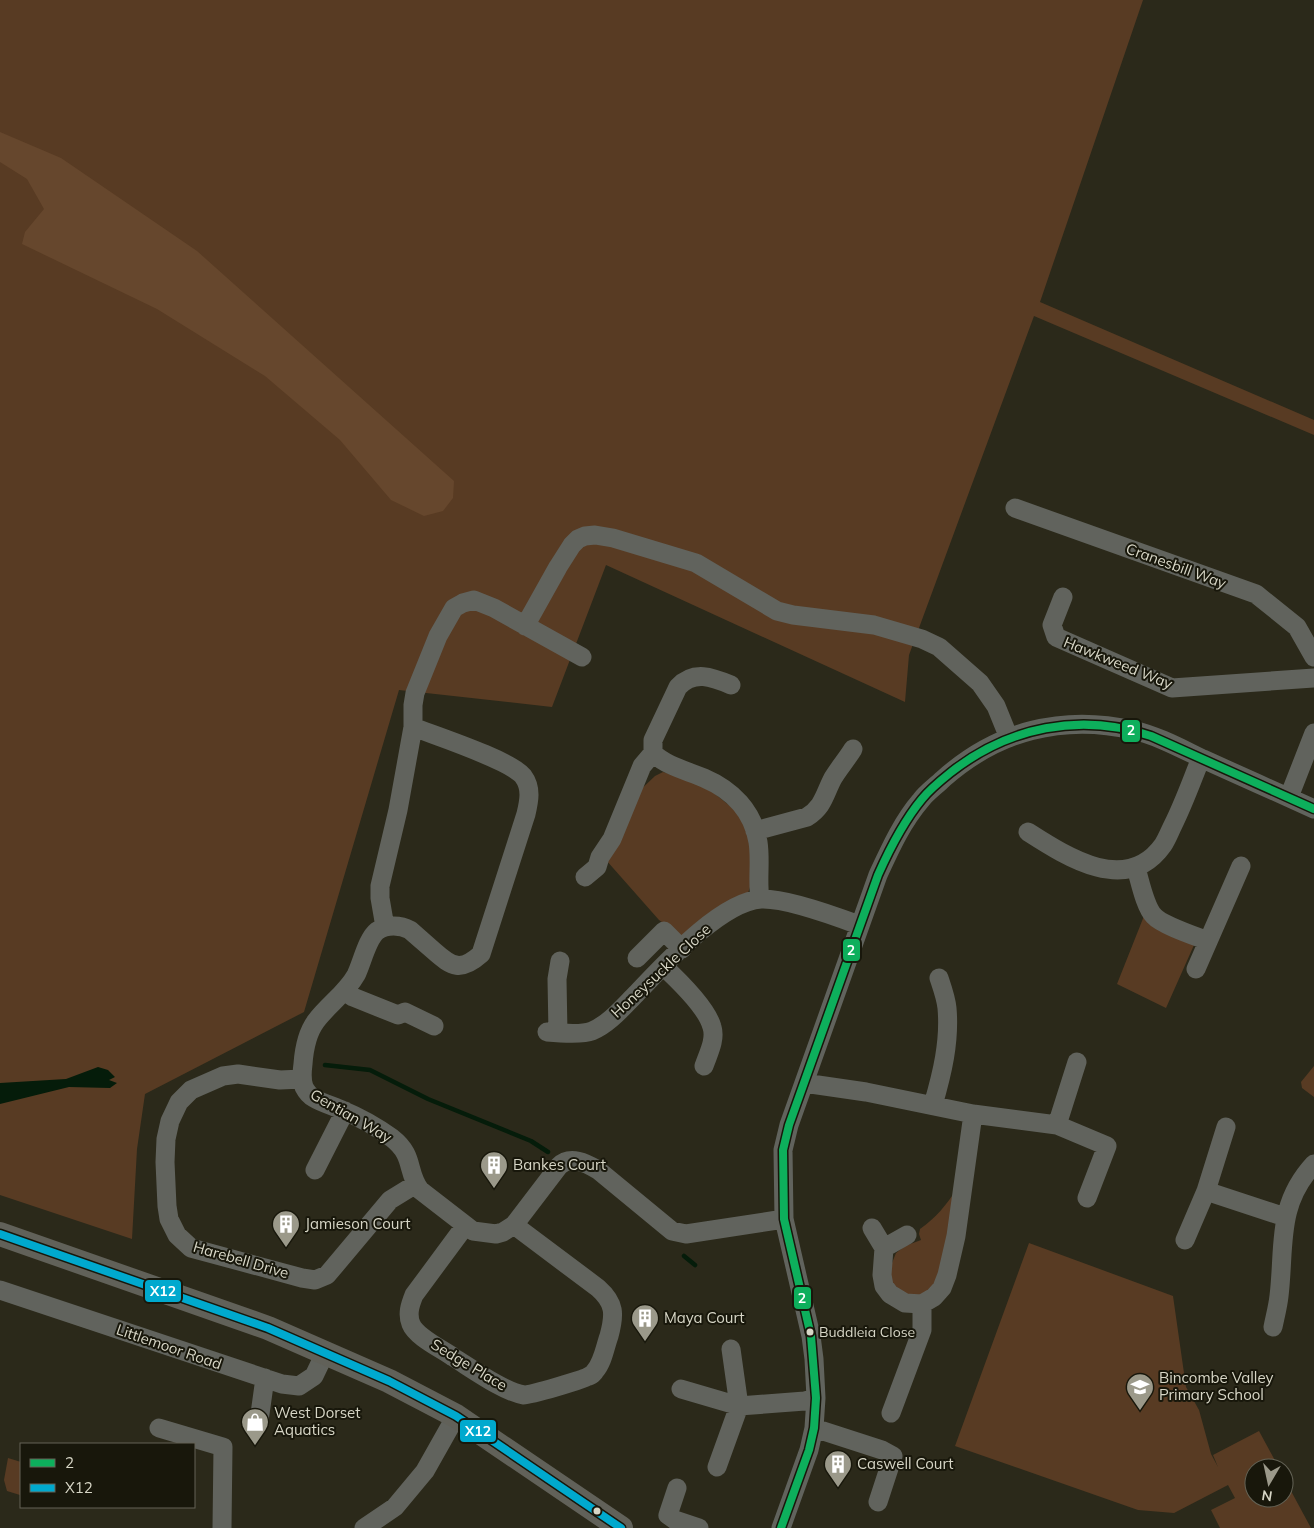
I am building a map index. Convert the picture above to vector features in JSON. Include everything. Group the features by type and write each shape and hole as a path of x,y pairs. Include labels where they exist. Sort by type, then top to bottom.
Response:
{"main road":[{"path":"0,1234 268,1328 389,1381 456,1416 621,1528"}],"street":[{"name":"Cranesbill Way","path":"1015,508 1256,594 1297,627 1314,657"},
{"path":"525,626 572,545 578,539 585,536 595,535 613,538 696,563 777,612 874,625 922,639 939,647 980,683 996,706 1009,738"},
{"name":"Hawkweed Way","path":"1063,597 1052,625 1056,637 1172,688 1314,678"},
{"path":"414,727 471,749 517,770 524,778 530,798 481,954 465,965 448,963 404,927 385,927 380,886 398,810 414,727 413,705 415,693 438,636 454,608 474,600 494,608 582,657"},
{"path":"585,877 598,867 600,857 615,831 642,766 653,753 654,740 678,687 684,680 704,676 731,685"},
{"path":"781,1528 809,1450 814,1428 816,1398 811,1336 784,1219 783,1150 788,1126 878,876 896,836 921,799 958,766 983,749 1038,728 1072,724 1104,725 1135,731 1159,739 1314,809"},
{"path":"1289,797 1314,733"},
{"path":"755,831 807,817 820,807 833,779 853,749"},
{"path":"653,753 665,761 715,782 734,795 746,810 758,843 760,899 802,907 859,925"},
{"path":"1028,832 1056,850 1104,869 1119,871 1136,868 1150,859 1164,845 1201,758"},
{"path":"1196,969 1240,866"},
{"path":"1136,868 1154,916 1165,923 1208,941"},
{"name":"Honeysuckle Close","path":"560,960 552,1032 591,1031 605,1023 620,1010 663,966 704,930 730,911 760,899"},
{"name":"Gentian Way","path":"385,927 378,930 373,936 356,975 315,1022 307,1040 303,1058 302,1079 305,1089 313,1098 345,1111 374,1126 400,1145 406,1153 416,1184 420,1190 465,1226 473,1231 489,1234 503,1232 514,1225"},
{"path":"637,958 664,931 682,949"},
{"path":"663,966 688,991 704,1012 712,1028 712,1041 704,1066"},
{"path":"933,1105 944,1068 947,1041 947,1007 939,978"},
{"path":"344,991 353,997 398,1016 405,1012 434,1026"},
{"path":"1057,1125 1076,1062"},
{"name":"Harebell Drive","path":"302,1079 280,1080 238,1074 223,1076 191,1090 179,1102 170,1121 165,1162 166,1206 176,1235 183,1242 191,1248 315,1280 327,1275 390,1200 416,1184"},
{"path":"804,1083 866,1092 973,1114 1057,1125 1107,1146 1087,1198"},
{"path":"315,1170 345,1111"},
{"path":"872,1228 884,1248 882,1275 884,1286 890,1294 905,1302 922,1304 934,1298 942,1288 947,1276 956,1236 973,1114"},
{"path":"1185,1240 1206,1191 1226,1127"},
{"path":"514,1225 559,1166 572,1160 584,1162 598,1170 672,1231 686,1234 784,1219"},
{"path":"1273,1327 1279,1296 1285,1217 1293,1194 1305,1174 1314,1164"},
{"path":"1206,1191 1285,1217"},
{"name":"Sedge Place","path":"465,1226 414,1295 409,1316 412,1326 432,1343 500,1386 524,1396 588,1377 595,1372 612,1324 613,1309 608,1298 602,1292 514,1225"},
{"path":"884,1248 907,1235"},
{"name":"Littlemoor Road","path":"0,1290 282,1384 299,1386 314,1376 325,1353"},
{"path":"891,1413 922,1330 922,1304"},
{"path":"717,1466 739,1406 731,1349"},
{"path":"258,1421 265,1378"},
{"path":"681,1388 739,1406 805,1401 816,1398"},
{"path":"364,1528 395,1507 425,1471 456,1416"},
{"path":"159,1428 223,1448 222,1528"},
{"path":"814,1428 882,1450 893,1456 878,1502"},
{"path":"677,1488 668,1515 675,1520 699,1528"}],"shaded area":[{"path":"0,0 1143,0 1040,302 1314,420 1314,435 1034,316 909,655 905,702 606,565 552,707 399,690 304,1012 145,1094 137,1149 132,1239 0,1195"},
{"path":"0,132 61,158 197,251 454,481 453,498 443,511 424,516 391,500 340,440 265,376 157,309 22,244 25,232 44,209 27,179 0,162"},
{"path":"663,772 690,780 710,790 740,814 752,845 748,893 683,937 659,920 606,860 634,796 655,776"},
{"path":"1144,916 1194,945 1166,1008 1117,984"},
{"path":"1314,1066 1314,1097 1302,1088 1301,1082"},
{"path":"98,1067 108,1070 115,1077 109,1080 117,1083 110,1088 69,1087 0,1104 0,1083 66,1079"},
{"path":"957,1189 941,1276 924,1297 905,1295 892,1283 890,1273 896,1253 905,1246 921,1240 920,1229 940,1211"},
{"name":"Bincombe Valley Primary School","path":"1029,1243 1173,1296 1186,1387 1199,1410 1211,1454 1218,1467 1213,1455 1259,1431 1274,1458 1244,1458 1244,1508 1294,1508 1294,1497 1311,1528 1220,1528 1211,1510 1235,1498 1228,1485 1174,1513 1138,1510 955,1446"},
{"path":"8,1458 20,1462 20,1495 7,1491 4,1480"}],"waterway":[{"path":"325,1065 370,1070 428,1099 531,1141 548,1152"},
{"path":"684,1256 695,1265"}],"transit line":[{"name":"2","path":"781,1528 809,1450 814,1428 816,1398 811,1336 784,1219 783,1150 789,1125 878,875 897,836 915,808 928,792 950,773 972,757 996,744 1046,728 1071,725 1098,725 1151,736 1314,809"},
{"name":"X12","path":"0,1234 268,1328 389,1381 456,1416 621,1528"}],"place":[{"name":"Bankes Court","path":"494,1189"},
{"name":"Jamieson Court","path":"286,1248"},
{"name":"Buddleia Close","path":"810,1332"},
{"name":"Maya Court","path":"645,1342"},
{"name":"Bincombe Valley Primary School","path":"1140,1411"},
{"name":"West Dorset Aquatics","path":"255,1446"},
{"name":"Caswell Court","path":"838,1488"}]}
